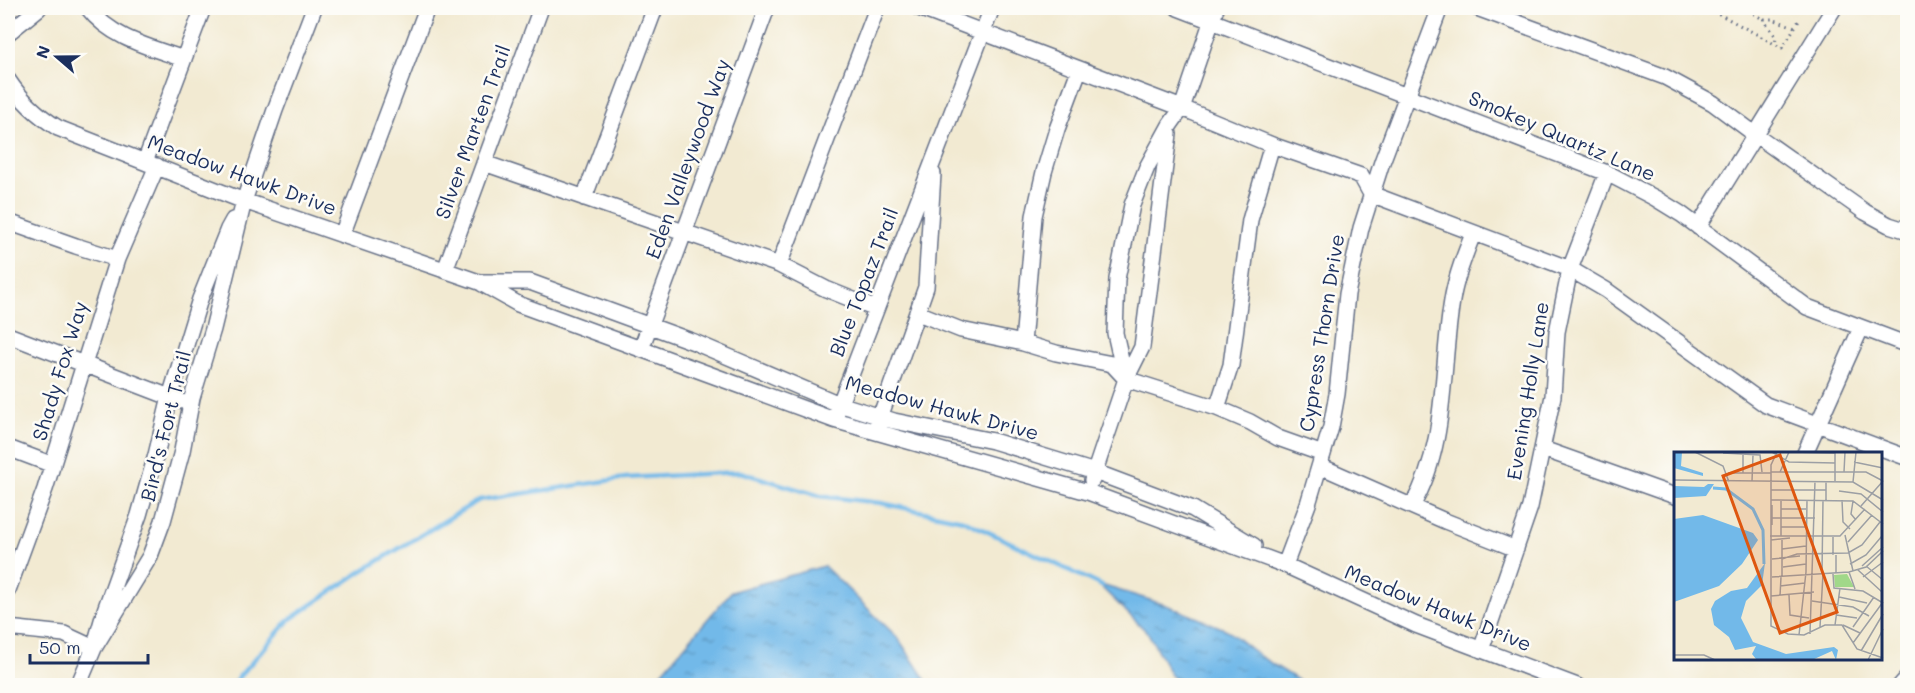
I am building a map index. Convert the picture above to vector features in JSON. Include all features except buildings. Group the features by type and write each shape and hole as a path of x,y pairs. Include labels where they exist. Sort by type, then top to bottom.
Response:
{"street":[{"path":"8,33 39,8"},
{"path":"88,8 112,32 184,59"},
{"name":"Shady Fox Way","path":"8,590 53,465 117,259 203,8"},
{"name":"Bird's Fort Trail","path":"94,648 150,556 163,521 244,201 275,110 314,8"},
{"path":"342,235 427,8"},
{"name":"Silver Marten Trail","path":"445,270 541,8"},
{"path":"584,198 655,8"},
{"name":"Eden Valleywood Way","path":"641,349 767,8"},
{"path":"779,264 877,8"},
{"path":"919,8 1182,108 1272,145 1361,176 1371,194 1570,269 1606,290 1766,405 1908,458"},
{"name":"Blue Topaz Trail","path":"834,420 992,8"},
{"name":"Smokey Quartz Lane","path":"1178,8 1214,14 1407,95 1607,173 1655,198 1807,307 1908,345"},
{"name":"Cypress Thorn Drive","path":"1285,565 1331,427 1337,394 1347,294 1361,228 1371,194 1440,8"},
{"path":"1477,8 1665,77 1713,103 1865,212 1889,225 1908,231"},
{"path":"1698,227 1834,8"},
{"path":"1126,379 1115,333 1117,279 1132,205 1147,167 1182,108 1214,14"},
{"path":"1023,343 1034,216 1044,172 1079,70"},
{"name":"Meadow Hawk Drive","path":"8,80 20,98 58,128 244,201 479,282 518,304 834,420 993,441 1095,472 1193,509 1285,565"},
{"path":"1088,492 1126,379 1142,347 1170,125"},
{"path":"1217,408 1231,365 1250,220 1272,145"},
{"name":"Blue Topaz Trail","path":"877,424 926,287 934,159"},
{"path":"484,163 779,264 826,290 876,309"},
{"name":"Evening Holly Lane","path":"1481,650 1530,507 1553,396 1557,332 1570,269 1607,173"},
{"name":"Bird's Fort Trail","path":"78,686 94,648 139,515 170,398 200,299 228,229 244,201"},
{"path":"8,222 117,259"},
{"path":"1412,506 1422,489 1433,458 1453,295 1473,234"},
{"name":"Meadow Hawk Drive","path":"479,282 530,282 694,342 840,404 877,424 1088,492 1285,565 1387,613 1578,686"},
{"path":"918,313 961,330 1112,364 1126,379 1217,408 1250,422 1412,506 1516,549"},
{"path":"1805,452 1861,328"},
{"path":"8,335 191,406"},
{"path":"8,448 53,465"},
{"path":"1543,449 1674,496"},
{"path":"8,628 64,634 94,648"},
{"path":"1900,686 1908,677"}],"path":[{"path":"1708,8 1782,48 1800,19"},
{"path":"1743,8 1763,19 1776,38 1774,44"},
{"path":"1763,19 1772,19 1795,27"}],"water":[{"path":"824,566 898,638 929,685 651,685 731,592"},
{"path":"1098,584 1166,605 1227,630 1261,657 1306,685 1182,685 1171,675 1148,633"}],"waterway":[{"path":"231,686 289,620 362,571 479,500 626,478 740,472 820,496 881,503 963,520 1102,586"}]}
